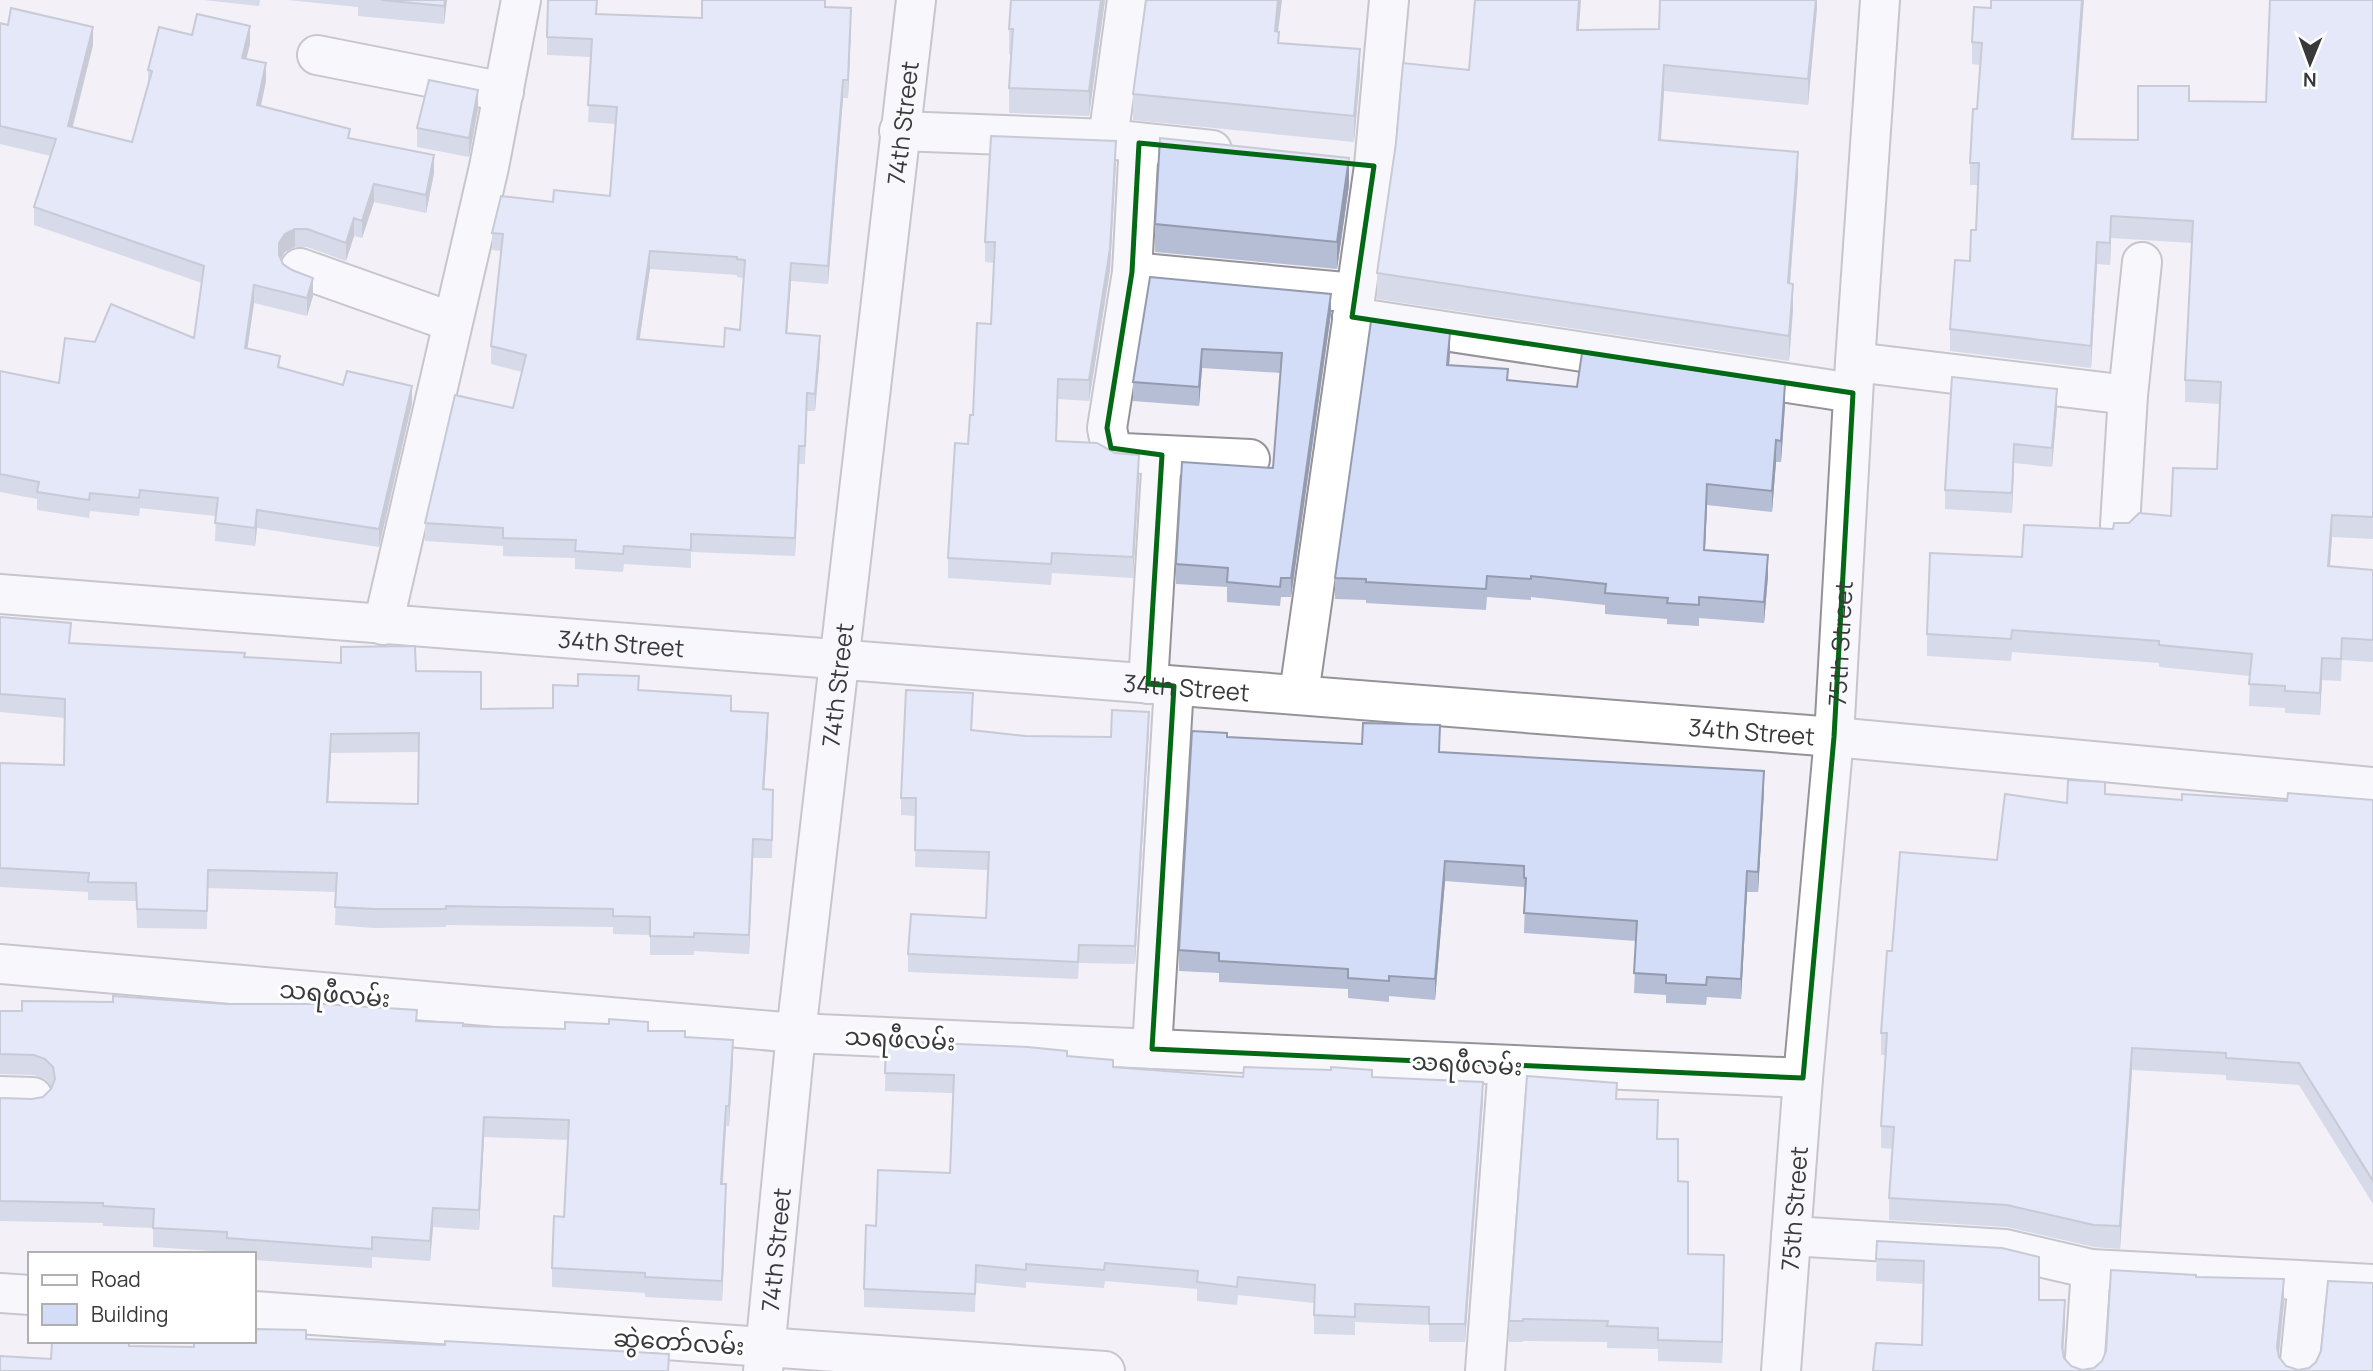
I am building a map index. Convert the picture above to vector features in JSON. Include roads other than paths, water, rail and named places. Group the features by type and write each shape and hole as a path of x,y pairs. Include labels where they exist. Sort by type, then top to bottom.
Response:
{"street":[{"path":"383,625 489,167 522,0"},
{"name":"74th Street","path":"764,1359 796,1033 916,0"},
{"path":"1127,0 1124,141 1132,272 1107,428 1111,448 1123,453 1250,460"},
{"path":"1299,694 1353,305 1360,164 1389,0"},
{"name":"75th Street","path":"1780,1371 1834,737 1854,378 1880,0"},
{"path":"317,55 504,92"},
{"path":"900,131 1124,141 1250,154"},
{"path":"2120,525 2128,395 2142,262"},
{"path":"300,268 452,321"},
{"path":"1132,272 1854,378 2128,395"},
{"path":"1152,1049 1161,685 1162,455"},
{"name":"34th Street","path":"0,594 1834,737 2373,788"},
{"name":"သရဖီလမ်း","path":"0,964 796,1033 1803,1078"},
{"path":"1485,1371 1508,1065"},
{"path":"1791,1236 2005,1249 2091,1269 2373,1284"},
{"path":"2084,1371 2091,1269"},
{"path":"2299,1371 2308,1281"},
{"path":"0,1293 28,1295"},
{"name":"ဆွဲတော်လမ်း","path":"256,1311 764,1359 1105,1371"}]}
